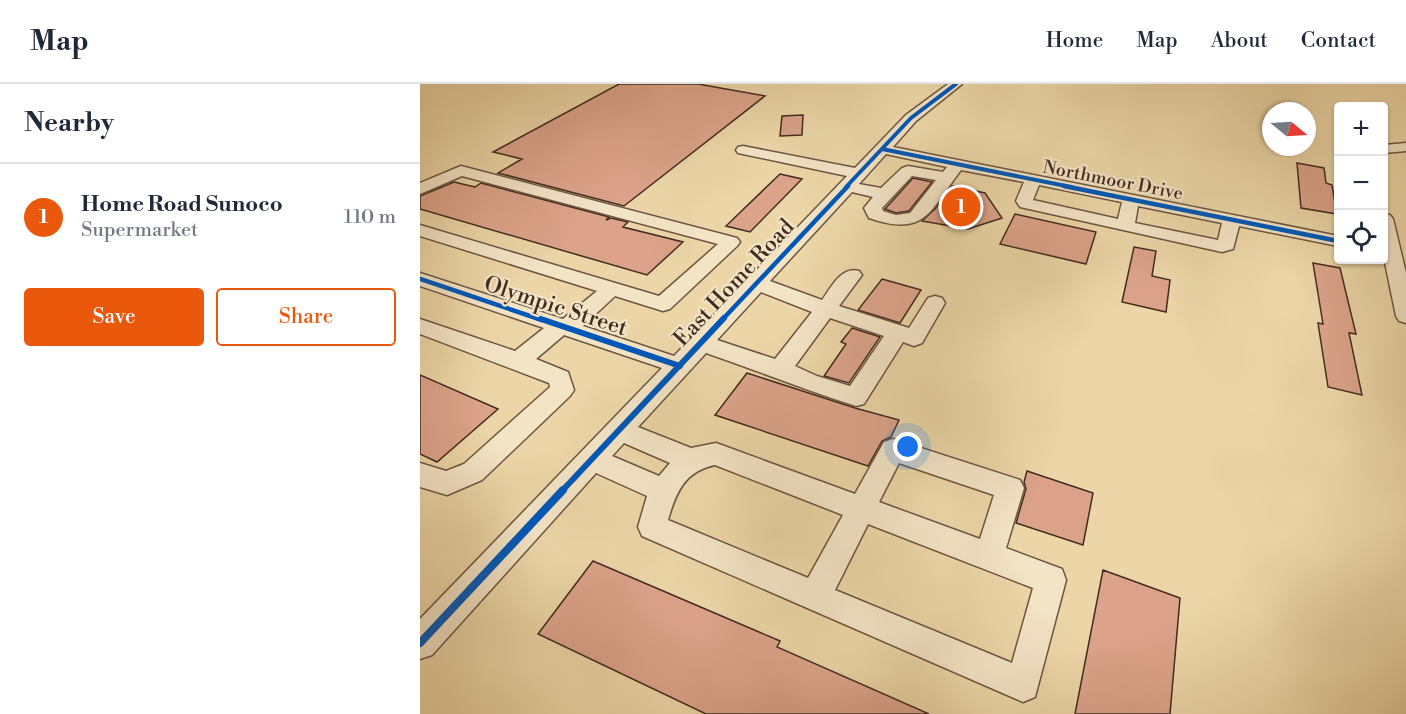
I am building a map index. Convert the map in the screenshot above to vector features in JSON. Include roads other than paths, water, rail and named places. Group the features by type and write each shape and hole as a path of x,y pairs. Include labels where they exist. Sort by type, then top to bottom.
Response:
{"street":[{"name":"East Home Road","path":"420,643 911,118 956,84"},
{"path":"1388,149 1406,147"},
{"path":"743,150 853,180 884,194"},
{"name":"Northmoor Drive","path":"882,150 952,171 1033,180 1334,240"},
{"path":"420,189 461,171 731,242 663,304 420,230"},
{"path":"908,171 952,171 916,218 895,220 876,214 873,208 908,171"},
{"path":"1033,180 1024,201 1026,203 1222,246 1226,245 1232,219"},
{"path":"1125,226 1131,200"},
{"path":"1388,234 1394,252 1406,316"},
{"path":"780,369 852,275"},
{"name":"Olympic Street","path":"421,280 680,366"},
{"path":"758,284 914,338 935,303"},
{"path":"518,361 612,288"},
{"path":"420,326 560,378 562,390 473,472 447,483 420,475"},
{"path":"701,343 856,397 898,332"},
{"path":"620,430 690,459 716,454 1051,580 1023,685 652,527 663,489 690,459"},
{"path":"814,596 893,450 1010,488 989,556"},
{"path":"592,459 663,489"}],"place":[{"name":"Home Road Sunoco","path":"961,207"}]}
